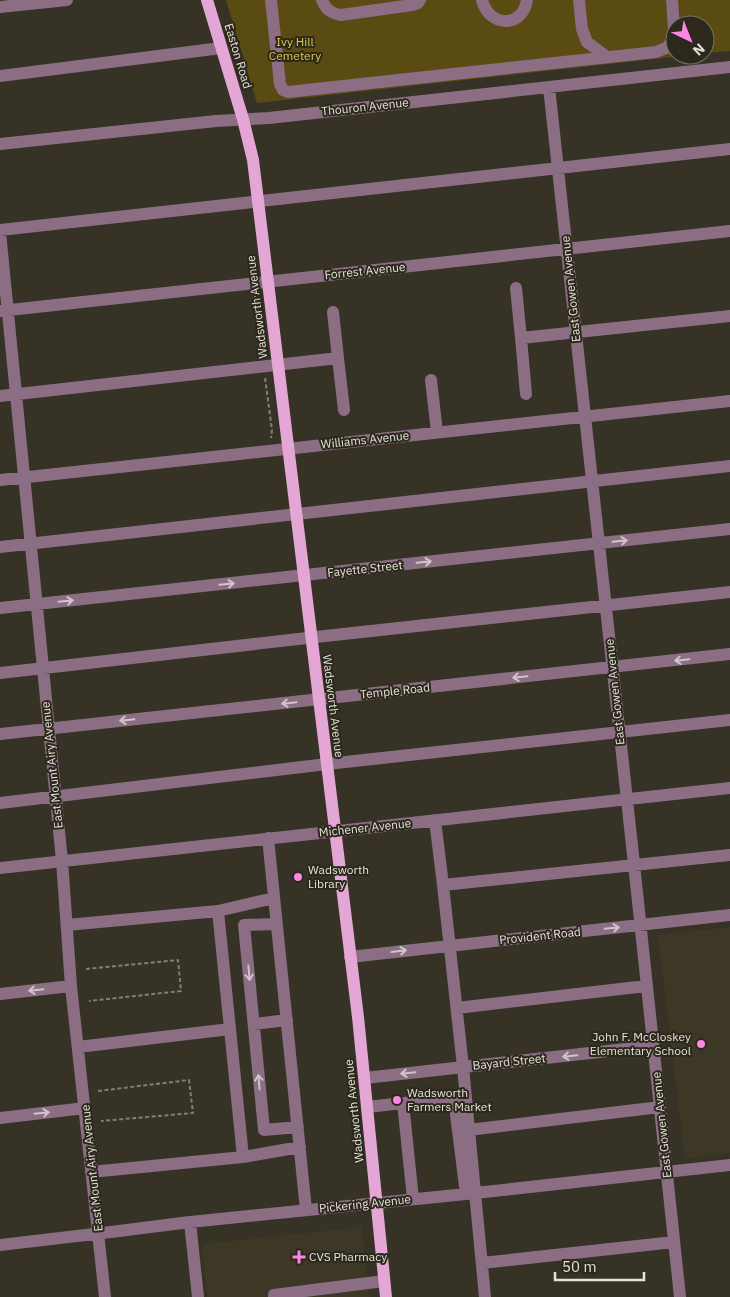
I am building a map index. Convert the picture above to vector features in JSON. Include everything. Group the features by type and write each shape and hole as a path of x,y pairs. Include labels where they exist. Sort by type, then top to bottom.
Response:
{"main road":[{"name":"Easton Road","path":"206,0 243,119"},
{"name":"Wadsworth Avenue","path":"243,119 253,160 327,764 364,1078 386,1297"}],"street":[{"path":"0,7 67,0"},
{"path":"271,0 280,84 282,90 288,92 656,52 666,48 674,40 672,0"},
{"path":"322,0 327,9 341,15 412,5 420,0"},
{"path":"482,0 484,8 489,14 495,19 502,21 517,18 526,6 527,0"},
{"path":"579,0 582,29 587,42 607,57"},
{"path":"0,76 221,48"},
{"name":"Thouron Avenue","path":"0,144 216,121 278,117 730,67"},
{"name":"East Gowen Avenue","path":"549,87 680,1297"},
{"path":"0,237 258,201 730,149"},
{"name":"Forrest Avenue","path":"4,310 730,231"},
{"name":"East Mount Airy Avenue","path":"0,237 4,310 16,394 62,861 78,1047 105,1297"},
{"path":"516,288 526,394"},
{"path":"333,312 344,410"},
{"path":"521,338 730,316"},
{"path":"0,396 338,358"},
{"path":"431,380 437,432"},
{"name":"Williams Avenue","path":"0,480 730,400"},
{"path":"0,547 730,466"},
{"name":"Fayette Street","path":"0,608 730,529"},
{"path":"0,673 730,592"},
{"name":"Temple Road","path":"0,734 730,654"},
{"path":"0,803 327,764 730,720"},
{"name":"Michener Avenue","path":"0,868 730,788"},
{"path":"435,820 470,1130 471,1193"},
{"path":"268,838 306,1210"},
{"path":"443,885 730,855"},
{"path":"67,925 218,911 274,898"},
{"path":"218,911 243,1157"},
{"name":"Provident Road","path":"350,957 730,915"},
{"path":"276,924 244,925 264,1130 298,1127"},
{"path":"0,994 72,986"},
{"path":"457,1008 646,986"},
{"path":"254,1024 287,1020"},
{"path":"78,1047 230,1029"},
{"name":"Bayard Street","path":"364,1078 653,1046"},
{"path":"367,1107 454,1098 482,1263 485,1297"},
{"path":"403,1103 414,1199"},
{"path":"470,1130 660,1107"},
{"path":"0,1118 85,1108"},
{"path":"91,1172 243,1157 300,1147"},
{"path":"730,1165 730,1170"},
{"name":"Pickering Avenue","path":"0,1245 190,1222 730,1165"},
{"path":"190,1222 198,1297"},
{"path":"482,1263 674,1242"},
{"path":"274,1297 274,1295 384,1281"}],"path":[{"path":"86,969 178,960 181,991 89,1001"},
{"path":"98,1091 189,1080 192,1105 192,1113 101,1121"}],"shaded area":[{"name":"John F. McCloskey Elementary School","path":"730,927 730,1153 685,1159 658,935"},
{"name":"CVS Pharmacy","path":"362,1227 369,1297 207,1297 202,1244"}],"green space":[{"name":"Ivy Hill Cemetery","path":"226,0 730,0 730,51 715,52 715,15 665,15 665,58 257,103"}],"place":[{"name":"Wadsworth Library","path":"298,877"},
{"name":"John F. McCloskey Elementary School","path":"701,1044"},
{"name":"Wadsworth Farmers Market","path":"397,1100"},
{"name":"CVS Pharmacy","path":"299,1257"}]}
